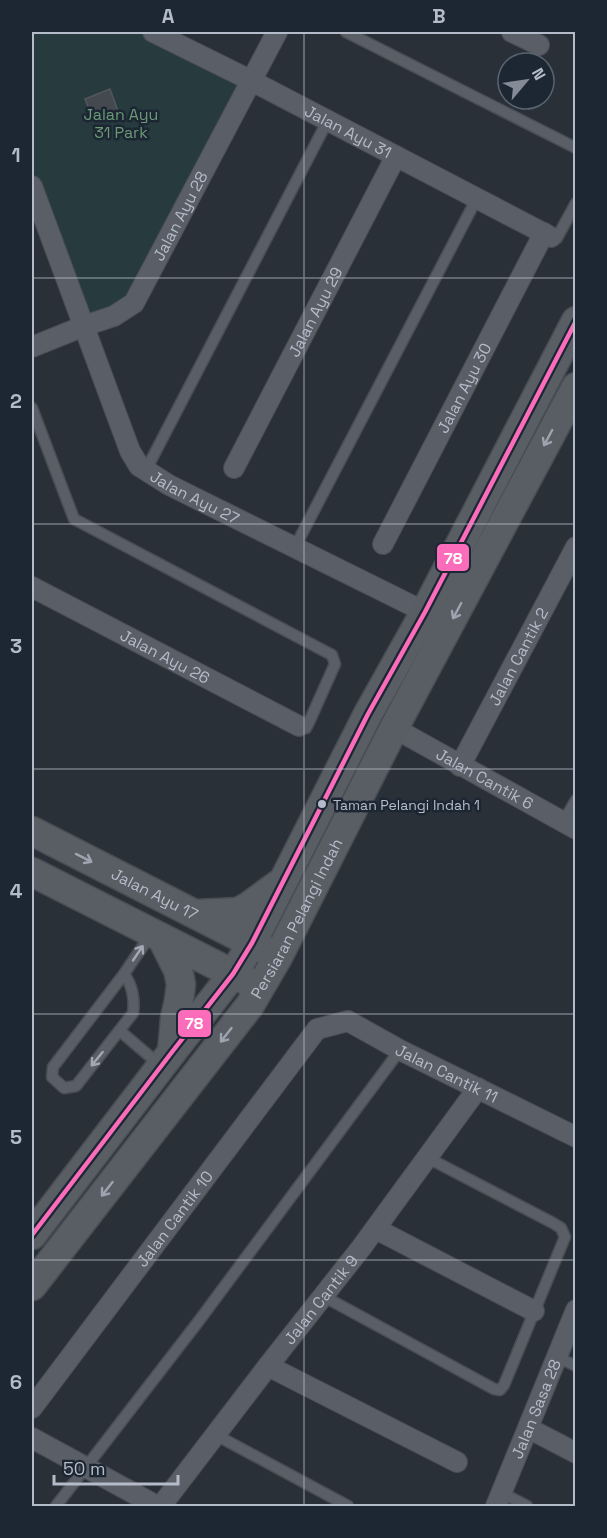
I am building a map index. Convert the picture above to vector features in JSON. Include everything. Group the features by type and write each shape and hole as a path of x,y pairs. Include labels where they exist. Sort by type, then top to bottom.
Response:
{"main road":[{"name":"Persiaran Pelangi Indah","path":"32,1235 233,974 252,943 359,732 425,612 576,321"},
{"name":"Persiaran Pelangi Indah","path":"32,1286 261,988 394,728 576,387"},
{"path":"359,732 373,723 382,722 394,728"},
{"name":"Jalan Ayu 17","path":"32,831 278,957"},
{"path":"32,872 261,988"},
{"path":"194,914 238,912 282,882"},
{"path":"157,935 178,970 181,984 166,1059"}],"street":[{"name":"Jalan Ayu 31","path":"153,32 548,235"},
{"name":"Jalan Ayu 28","path":"84,326 114,316 134,303 277,32"},
{"path":"512,32 539,45"},
{"name":"Jalan Ayu 29","path":"234,468 396,156"},
{"name":"Jalan Ayu 27","path":"32,186 130,451 139,466 169,485 425,612"},
{"name":"Jalan Ayu 30","path":"382,544 548,235"},
{"path":"32,347 84,326"},
{"name":"Jalan Cantik 2","path":"460,766 576,548"},
{"name":"Jalan Ayu 26","path":"32,587 299,726"},
{"name":"Jalan Cantik 6","path":"394,728 569,825"},
{"name":"Jalan Cantik 11","path":"317,1029 348,1021 400,1050 576,1137"},
{"name":"Jalan Cantik 10","path":"32,1408 317,1029"},
{"name":"Jalan Cantik 9","path":"159,1506 376,1228 478,1088"},
{"path":"376,1228 534,1311"},
{"name":"Jalan Sasa 28","path":"499,1500 576,1310"},
{"path":"268,1366 457,1462"},
{"path":"528,1428 576,1453"},
{"path":"32,1438 159,1506"}],"lane":[{"path":"346,32 576,148"},
{"path":"146,470 328,120"},
{"path":"295,548 477,198"},
{"path":"548,235 556,238 576,203"},
{"path":"32,408 74,519 332,655 335,664 310,720 306,728 299,726"},
{"path":"569,825 576,800"},
{"path":"124,974 129,980 134,1005 133,1013 76,1086 64,1088 52,1077 53,1066 124,974 157,935"},
{"path":"120,1031 166,1059"},
{"path":"56,1506 205,1312 400,1050"},
{"path":"323,1296 494,1389 500,1390 504,1385 564,1237 561,1228 428,1158"},
{"path":"556,1357 576,1366"},
{"path":"216,1435 348,1506"},
{"path":"499,1500 526,1506"}],"green space":[{"name":"Jalan Ayu 31 Park","path":"32,32 138,32 242,84 131,296 112,309 88,318 32,167"}],"building":[{"path":"110,89 118,111 93,120 85,99"}],"transit line":[{"name":"78","path":"32,1235 233,974 252,943 368,714 425,612 576,321"}],"place":[{"name":"Taman Pelangi Indah 1","path":"322,804"}]}
